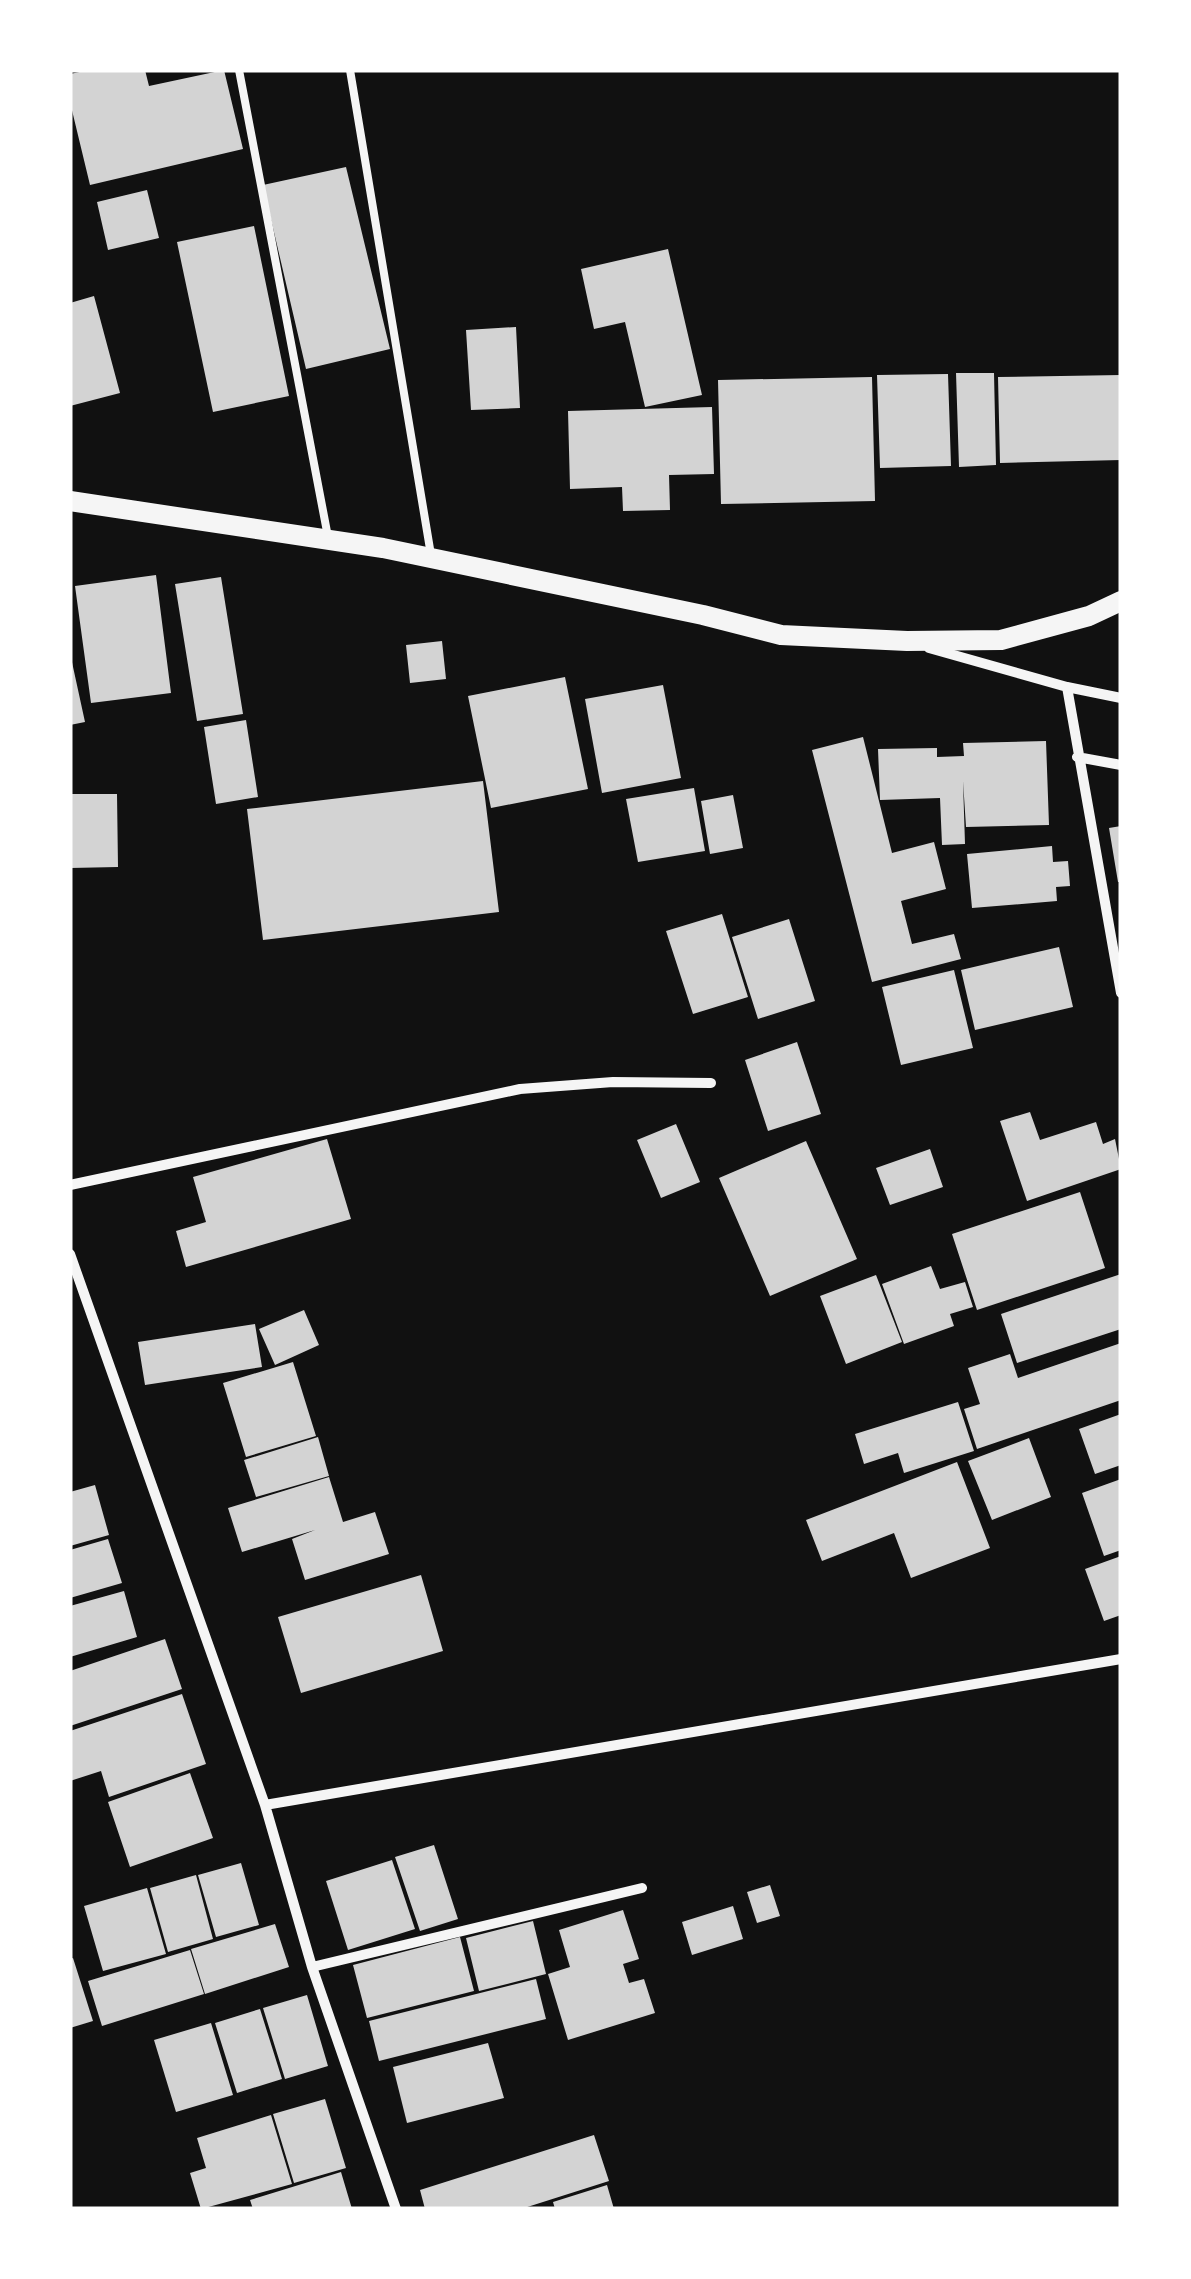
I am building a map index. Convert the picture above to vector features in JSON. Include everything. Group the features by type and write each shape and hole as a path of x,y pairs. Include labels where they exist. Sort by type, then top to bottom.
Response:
{"main road":[{"path":"70,500 328,539 703,615 780,635 907,642 1001,640 1090,616 1121,601"}],"street":[{"path":"907,642 1067,687 1121,698"},
{"path":"1067,687 1121,993"},
{"path":"1077,757 1121,765"},
{"path":"70,1185 520,1089 612,1082 711,1083"},
{"path":"70,1254 265,1804 312,1967 396,2209"},
{"path":"265,1804 1121,1659"},
{"path":"312,1967 642,1888"}],"lane":[{"path":"239,70 328,539"},
{"path":"350,70 432,559"}],"building":[{"path":"145,70 149,86 224,70 243,149 90,185 70,102 70,74"},
{"path":"346,167 390,349 306,369 263,185"},
{"path":"147,190 159,238 108,250 97,202"},
{"path":"254,226 289,396 213,412 177,242"},
{"path":"668,249 702,395 645,407 625,322 594,329 581,269"},
{"path":"94,296 120,393 70,406 70,303"},
{"path":"516,327 520,408 471,410 466,330"},
{"path":"956,373 994,373 996,465 959,467"},
{"path":"948,374 951,466 880,468 877,375"},
{"path":"1121,375 1121,460 1000,463 998,377"},
{"path":"872,377 875,501 721,504 718,380"},
{"path":"712,407 714,474 669,475 670,510 623,511 622,487 570,489 568,411"},
{"path":"156,575 171,693 91,703 75,586"},
{"path":"221,577 243,714 197,721 175,584"},
{"path":"442,641 446,679 410,683 406,645"},
{"path":"70,653 85,722 70,725"},
{"path":"565,677 588,789 491,808 468,696"},
{"path":"663,685 681,778 602,793 585,699"},
{"path":"246,720 258,797 216,804 204,727"},
{"path":"863,737 892,853 934,842 946,889 901,901 912,944 954,934 961,959 872,982 812,750"},
{"path":"1046,741 1049,825 966,827 963,781 965,844 942,845 940,798 880,800 878,749 937,748 937,757 964,756 963,743"},
{"path":"483,781 499,912 263,940 247,809"},
{"path":"694,788 705,851 638,862 626,799"},
{"path":"70,794 117,794 118,867 70,868"},
{"path":"733,795 743,848 710,854 701,801"},
{"path":"1121,826 1121,882 1118,882 1109,828"},
{"path":"1052,846 1053,862 1068,861 1070,886 1056,887 1057,901 972,908 967,854"},
{"path":"722,914 748,997 693,1014 666,931"},
{"path":"789,919 815,1001 758,1019 732,937"},
{"path":"1059,947 1073,1007 975,1030 961,970"},
{"path":"954,970 973,1048 901,1065 882,987"},
{"path":"797,1042 821,1114 768,1131 745,1060"},
{"path":"1030,1112 1040,1140 1096,1122 1103,1144 1115,1139 1121,1169 1027,1201 1000,1121"},
{"path":"676,1124 700,1182 661,1198 637,1140"},
{"path":"327,1139 351,1219 186,1267 176,1231 206,1222 193,1177"},
{"path":"806,1141 857,1259 770,1296 719,1178"},
{"path":"930,1149 943,1187 890,1205 876,1168"},
{"path":"1080,1192 1105,1268 977,1310 952,1234"},
{"path":"931,1266 940,1289 965,1282 973,1307 950,1314 954,1326 904,1344 882,1284"},
{"path":"1121,1274 1121,1329 1017,1363 1001,1314"},
{"path":"876,1275 902,1342 846,1364 820,1296"},
{"path":"304,1310 319,1345 275,1365 259,1329"},
{"path":"255,1324 262,1367 145,1385 138,1342"},
{"path":"1121,1343 1121,1400 977,1449 964,1409 980,1404 968,1368 1010,1354 1018,1378"},
{"path":"293,1362 316,1436 246,1457 223,1383"},
{"path":"958,1402 974,1451 904,1473 898,1453 864,1464 855,1434"},
{"path":"1121,1414 1121,1465 1095,1474 1079,1429"},
{"path":"318,1437 329,1476 256,1497 244,1460"},
{"path":"1029,1438 1051,1497 992,1520 968,1461"},
{"path":"957,1462 990,1548 911,1578 894,1533 822,1561 806,1520"},
{"path":"329,1477 343,1522 375,1512 389,1554 305,1580 292,1539 315,1530 242,1552 228,1508"},
{"path":"1121,1479 1121,1550 1104,1556 1082,1493"},
{"path":"95,1485 109,1535 70,1546 70,1492"},
{"path":"108,1539 122,1583 70,1598 70,1550"},
{"path":"1121,1556 1121,1615 1104,1621 1085,1569"},
{"path":"421,1575 443,1651 301,1693 278,1617"},
{"path":"124,1591 137,1637 70,1657 70,1606"},
{"path":"165,1639 182,1689 70,1726 70,1671"},
{"path":"182,1694 206,1764 109,1797 101,1771 70,1781 70,1731"},
{"path":"190,1773 213,1838 130,1867 108,1802"},
{"path":"434,1845 458,1919 420,1931 395,1857"},
{"path":"392,1860 415,1929 348,1950 326,1881"},
{"path":"241,1863 259,1925 216,1937 198,1875"},
{"path":"196,1875 213,1939 168,1952 150,1888"},
{"path":"770,1885 780,1916 757,1923 747,1892"},
{"path":"147,1888 166,1954 103,1971 84,1906"},
{"path":"733,1906 743,1939 692,1955 682,1922"},
{"path":"623,1910 639,1959 623,1964 629,1983 644,1979 655,2013 568,2040 548,1974 570,1967 559,1930"},
{"path":"533,1921 546,1974 479,1991 466,1938"},
{"path":"275,1924 289,1967 205,1994 191,1949"},
{"path":"460,1937 474,1991 367,2018 353,1965"},
{"path":"190,1950 204,1994 102,2026 88,1981"},
{"path":"73,1958 93,2021 70,2028 70,1959"},
{"path":"536,1979 546,2019 379,2061 369,2021"},
{"path":"307,1995 328,2066 285,2079 263,2008"},
{"path":"260,2009 282,2079 237,2093 215,2023"},
{"path":"211,2023 233,2095 176,2112 154,2040"},
{"path":"488,2043 504,2098 407,2123 393,2067"},
{"path":"325,2099 346,2168 294,2183 273,2114"},
{"path":"271,2115 292,2184 201,2209 190,2173 206,2168 197,2138"},
{"path":"594,2135 609,2181 521,2209 425,2209 420,2190"},
{"path":"341,2172 352,2209 253,2209 250,2200"},
{"path":"607,2185 614,2209 555,2209 553,2202"}]}
